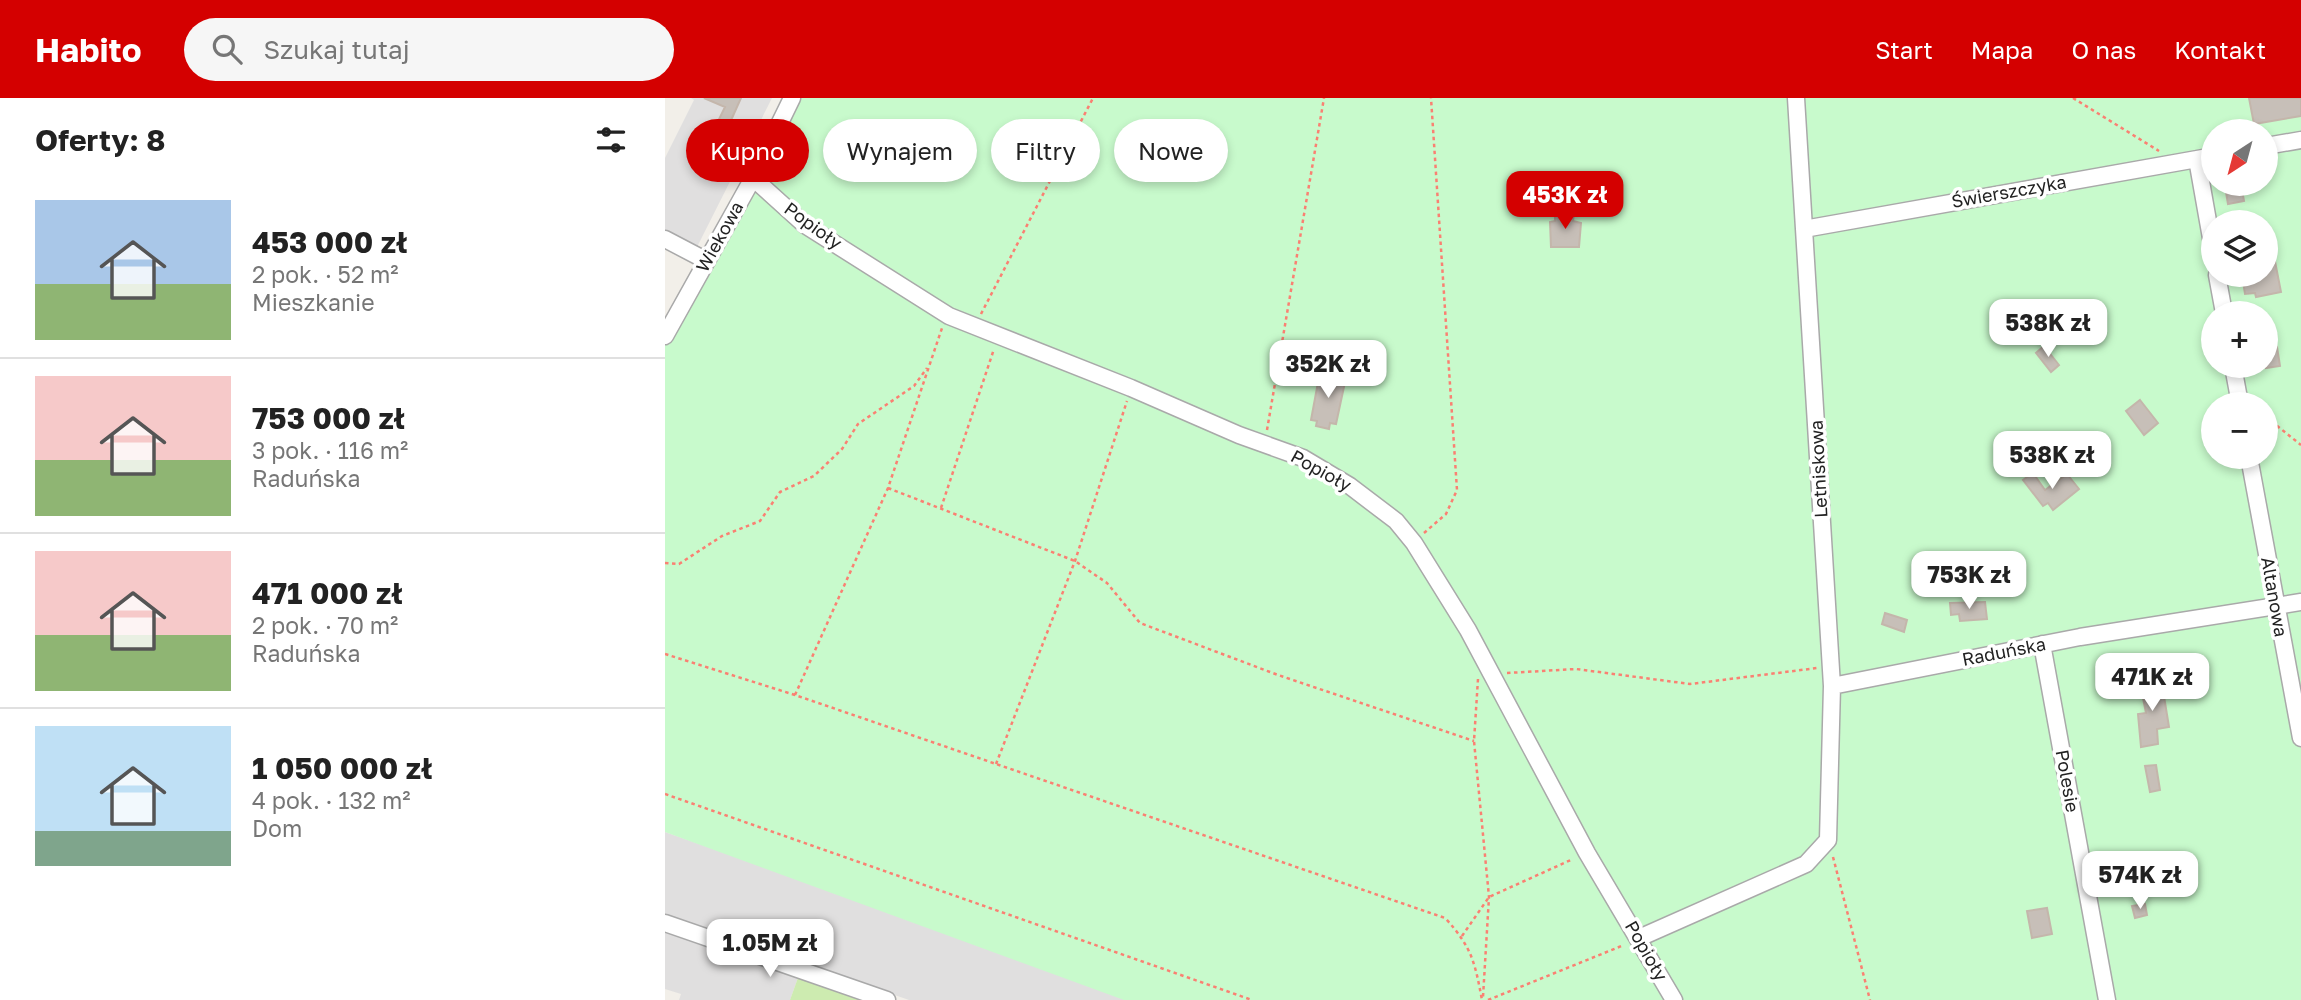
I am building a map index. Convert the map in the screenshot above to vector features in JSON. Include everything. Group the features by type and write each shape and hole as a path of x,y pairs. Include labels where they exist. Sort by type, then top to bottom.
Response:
{"street":[{"name":"Wiekowa","path":"782,119 792,98"},
{"name":"Letniskowa","path":"1796,98 1832,686 1828,840"},
{"path":"2279,144 2301,140"},
{"name":"Świerszczyka","path":"1804,229 2201,158"},
{"path":"2197,159 2206,210"},
{"name":"Wiekowa","path":"665,336 751,182"},
{"name":"Popioły","path":"757,182 805,225 949,316 1131,388 1228,431 1303,458 1350,486 1396,522 1414,542 1468,630 1587,853 1674,1000"},
{"path":"665,239 707,261"},
{"name":"Altanowa","path":"2251,469 2301,738"},
{"name":"Raduńska","path":"1832,686 2042,644 2301,602"},
{"name":"Polesie","path":"2042,644 2107,1000"},
{"path":"1639,938 1806,864 1828,840"},
{"path":"665,923 887,1000"}],"path":[{"path":"975,326 1093,98"},
{"path":"1265,444 1324,98"},
{"path":"1414,542 1446,514 1457,490 1431,98"},
{"path":"2073,98 2177,162"},
{"path":"795,695 888,488 942,328 949,316"},
{"path":"941,508 999,336"},
{"path":"665,563 679,564 722,536 760,521 780,492 814,476 842,449 857,424 914,386 929,365"},
{"path":"996,764 1075,561 1131,388"},
{"path":"2278,427 2301,445"},
{"path":"888,488 1075,561 1107,583 1140,624 1278,675 1473,741"},
{"path":"665,654 795,695 1445,919 1462,936 1475,961 1484,1000"},
{"path":"1480,655 1473,741 1489,897 1484,1000"},
{"path":"1490,674 1576,669 1690,684 1830,666"},
{"path":"665,793 1252,1000"},
{"path":"1828,840 1870,1000"},
{"path":"1462,936 1489,897 1587,853"},
{"path":"1484,1000 1639,938"}],"shaded area":[{"path":"691,98 772,98 761,119 686,119 686,182 730,182 696,249 665,232 665,158 694,100"},
{"path":"665,832 1145,1000 909,1000 665,915"},
{"path":"665,929 799,975 790,1000 679,1000 681,994 665,989"}],"green space":[{"path":"787,98 2301,98 2301,1000 1124,1000 665,832 665,333 743,182 809,182 809,119 776,119"},
{"path":"799,975 867,1000 790,1000"}],"building":[{"path":"704,98 741,98 732,119 719,119 725,107"},
{"path":"2249,98 2301,98 2301,116 2279,120 2253,119"},
{"path":"2227,196 2243,196 2244,201 2228,204"},
{"path":"1555,213 1574,213 1573,221 1581,223 1579,247 1551,247 1550,222 1555,221"},
{"path":"2278,277 2281,292 2256,297 2255,293 2245,294 2244,287 2278,287"},
{"path":"2044,346 2059,365 2051,372 2036,353"},
{"path":"1326,372 1340,375 1339,381 1345,382 1336,424 1330,423 1329,429 1316,426 1317,421 1311,420 1319,377 1325,378"},
{"path":"2140,400 2158,423 2144,435 2126,411"},
{"path":"2033,473 2045,490 2067,474 2079,489 2053,510 2048,503 2043,506 2023,480"},
{"path":"1985,602 1987,619 1960,621 1959,614 1951,615 1950,603"},
{"path":"1885,613 1907,620 1904,632 1882,624"},
{"path":"2154,680 2155,685 2162,684 2169,727 2157,729 2158,744 2141,747 2138,714 2146,713 2140,683"},
{"path":"2156,765 2160,790 2150,792 2145,766"},
{"path":"2145,904 2147,915 2135,918 2132,906"},
{"path":"2047,908 2052,934 2032,938 2027,911"}]}
